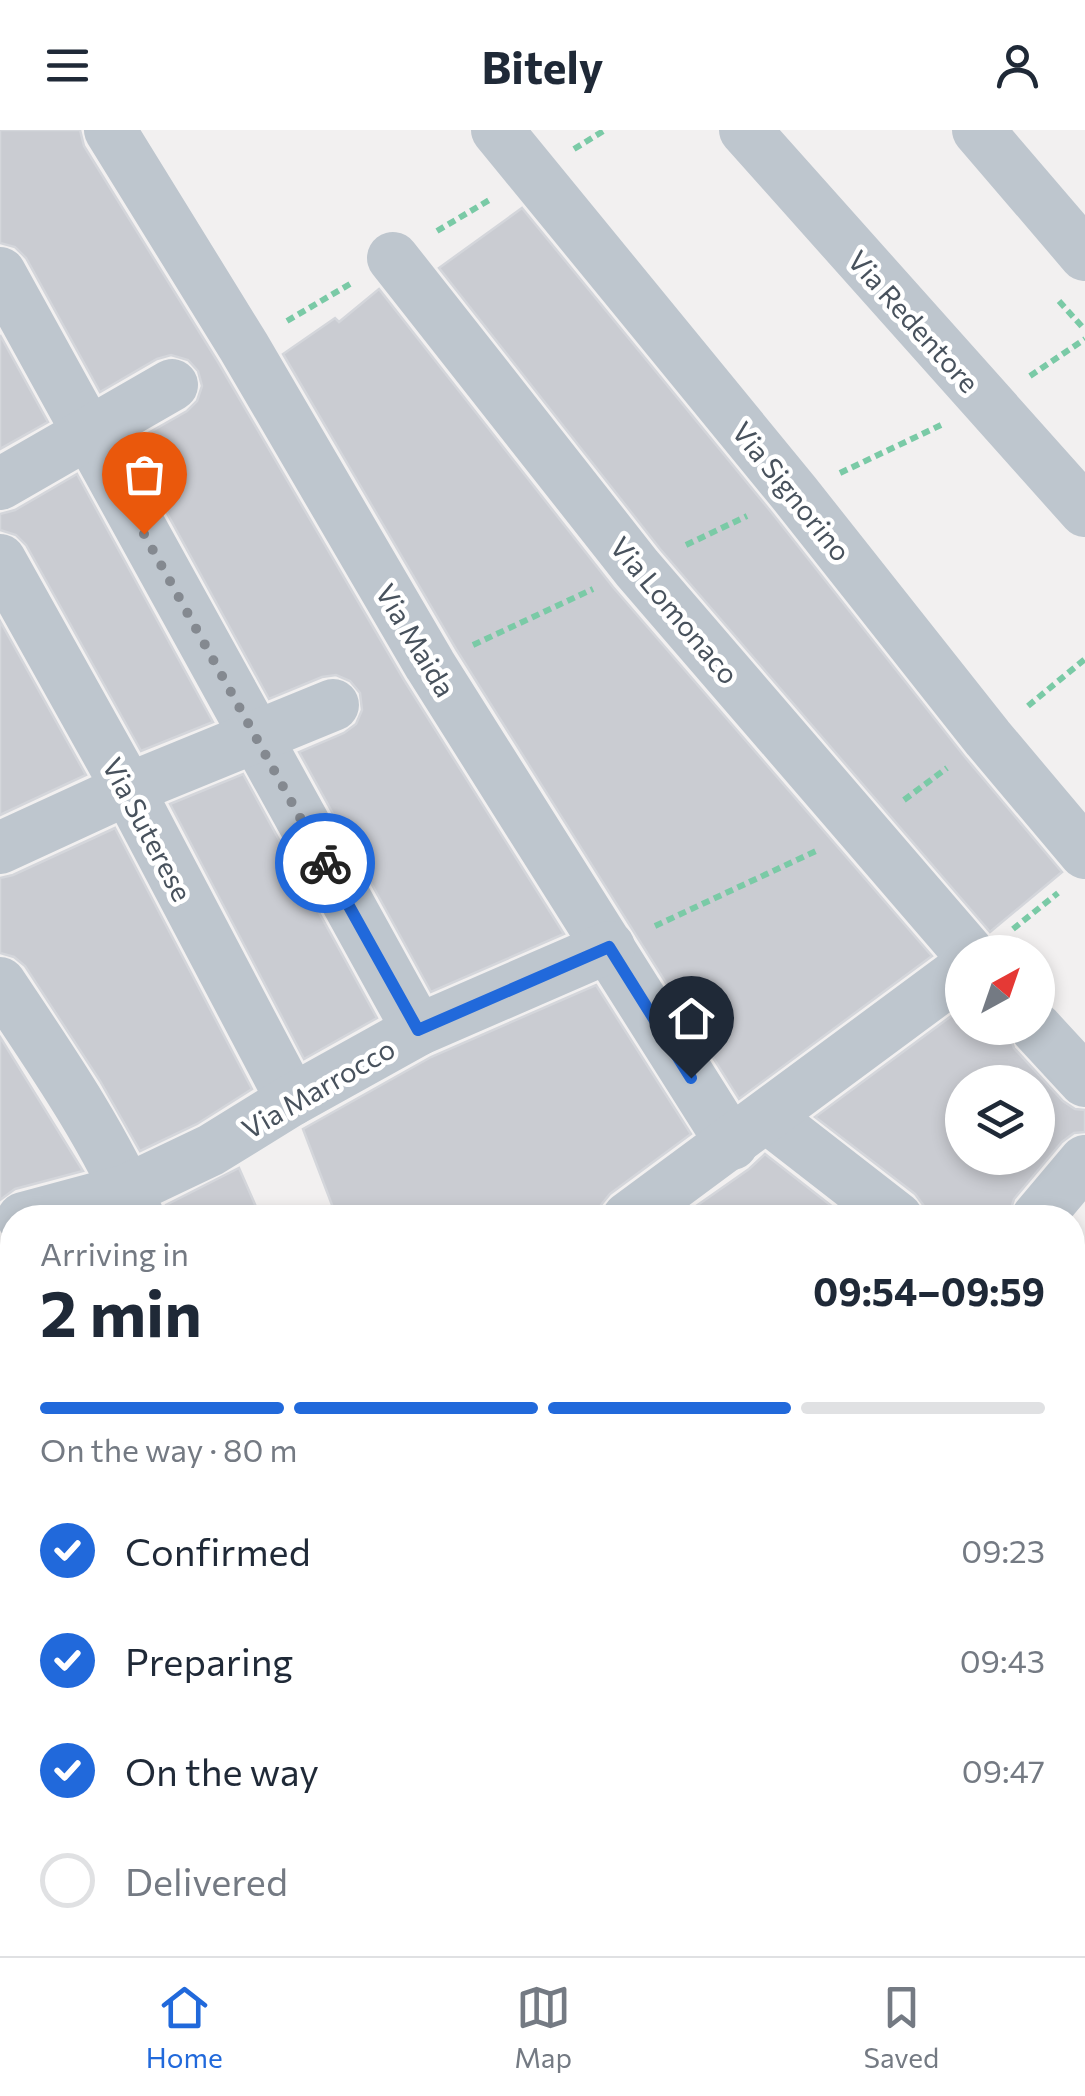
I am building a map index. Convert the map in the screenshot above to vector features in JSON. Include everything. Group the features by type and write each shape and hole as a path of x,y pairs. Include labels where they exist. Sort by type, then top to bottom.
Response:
{"street":[{"name":"Via Maida","path":"110,130 244,348 430,665 609,947 749,1131"},
{"name":"Via Signorino","path":"497,130 795,494 988,738 1078,867"},
{"path":"978,130 1085,255"},
{"name":"Via Redentore","path":"763,132 1008,391"},
{"name":"Via Redentore","path":"763,132 1085,512"},
{"name":"Via Lomonaco","path":"393,258 637,568 959,935"},
{"path":"0,273 418,1030"},
{"path":"0,484 172,385"},
{"name":"Via Suterese","path":"0,560 128,789 292,1100"},
{"path":"0,848 128,789 333,705"},
{"name":"Via Marrocco","path":"133,1204 292,1100 418,1030 609,947"},
{"path":"646,1205 945,980"},
{"path":"0,983 66,1083 133,1204"},
{"path":"1052,1045 1085,1081"},
{"path":"749,1131 874,1205"},
{"path":"1048,1205 1085,1162"}],"path":[{"path":"1000,935 1078,867"}],"building":[{"path":"0,130 80,130 84,146 218,362 404,680 564,934 431,992 299,752 356,724 362,710 360,693 350,681 336,675 269,699 129,444 187,411 197,401 202,386 198,371 188,360 171,355 100,392 26,258 15,247 0,243"},
{"path":"522,208 1062,872 990,932 660,549 439,268"},
{"path":"379,289 613,587 932,956 739,1099 456,649 283,354 335,318 339,322"},
{"path":"0,335 48,422 0,449"},
{"path":"77,474 213,722 141,751 26,545 16,535 0,530 0,514 15,510"},
{"path":"0,621 86,775 0,815"},
{"path":"243,774 377,1018 304,1059 170,804"},
{"path":"115,828 252,1089 197,1124 140,1151 25,966 0,953 0,878"},
{"path":"596,985 691,1134 610,1194 601,1205 332,1205 303,1129 431,1057"},
{"path":"945,1021 945,1045 1013,1045 1030,1065 945,1065 945,1175 1034,1175 1012,1205 923,1205 915,1194 815,1117"},
{"path":"0,1037 83,1171 15,1189 0,1200"},
{"path":"1055,1092 1075,1109 1085,1110 1085,1132 1074,1133 1055,1150"},
{"path":"765,1154 830,1205 698,1205"},
{"path":"239,1168 255,1205 166,1205"}],"way so far":[{"path":"144,534 325,863"}],"route":[{"path":"325,863 418,1030 609,947 691,1078"}]}
